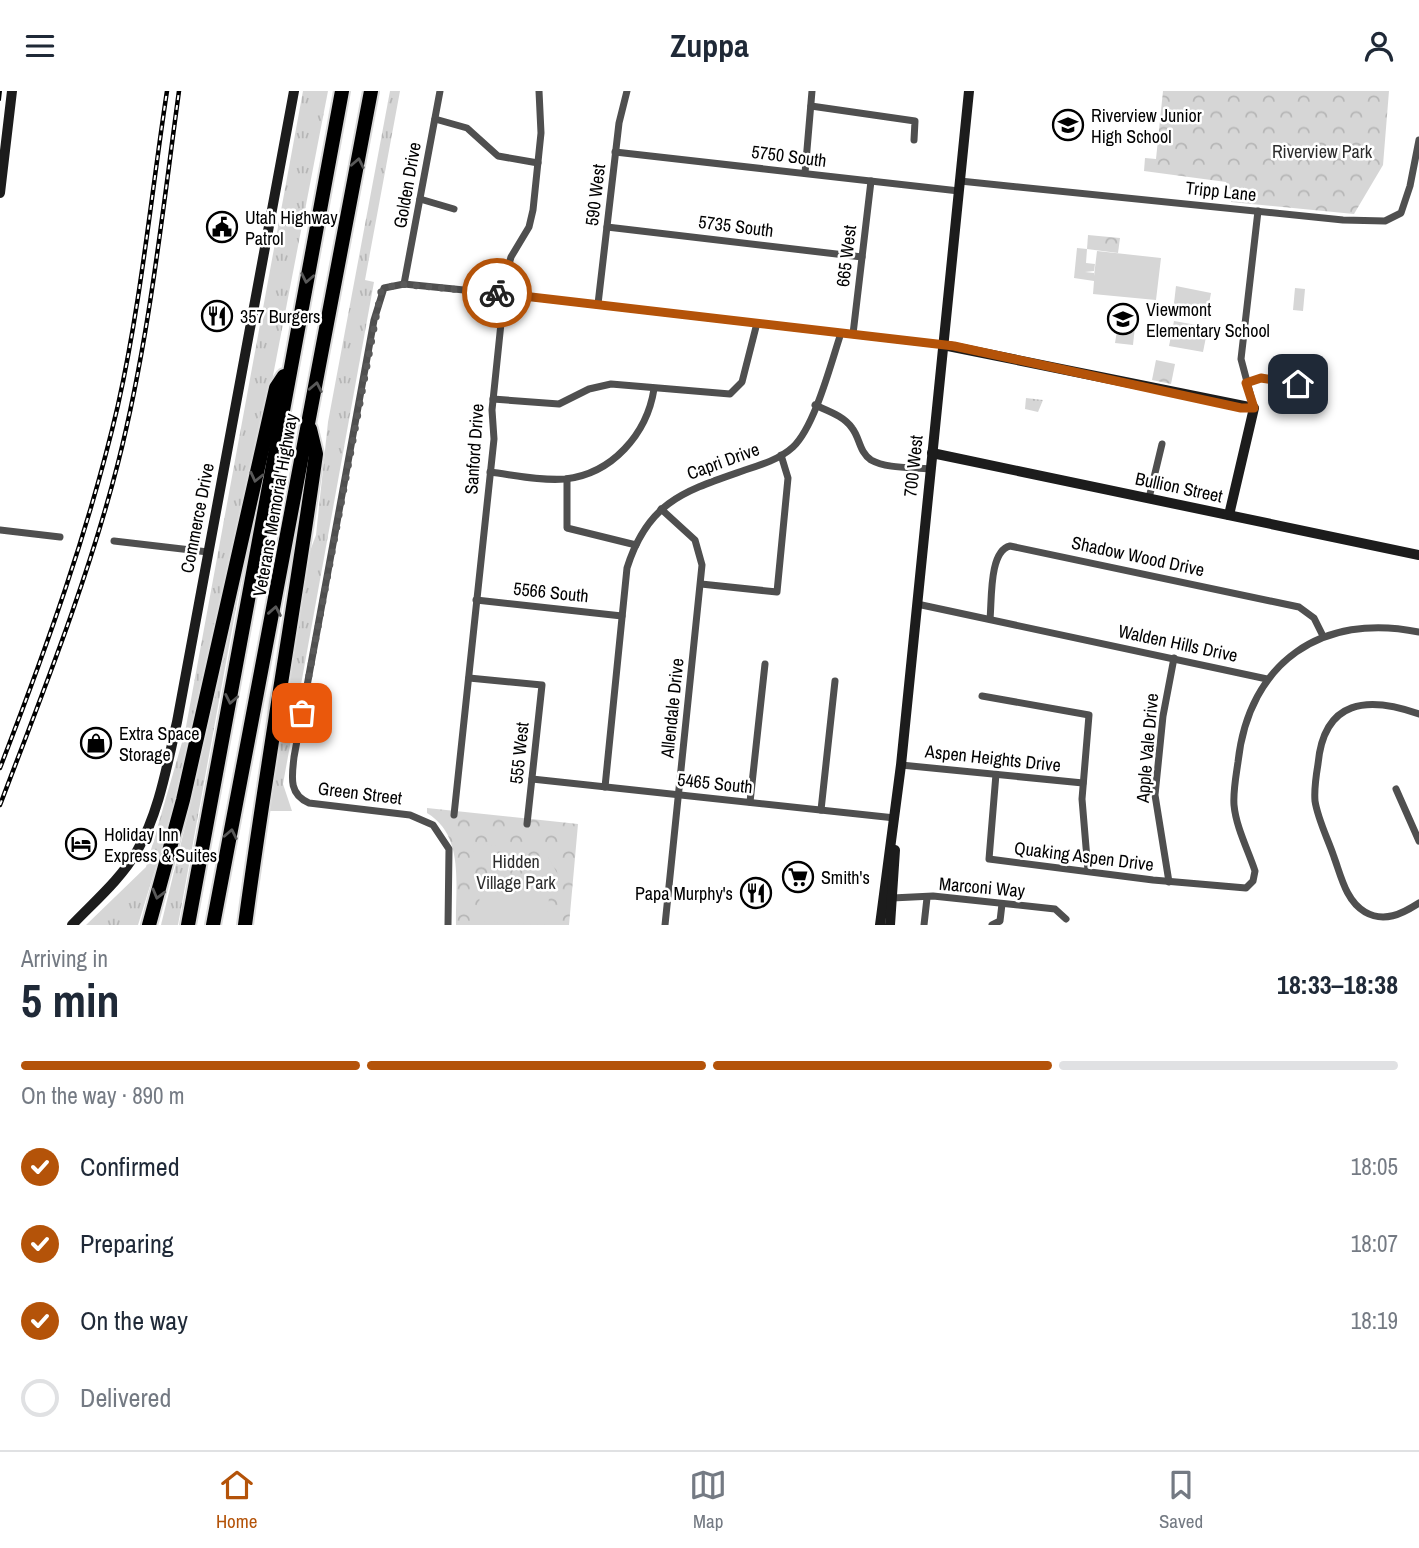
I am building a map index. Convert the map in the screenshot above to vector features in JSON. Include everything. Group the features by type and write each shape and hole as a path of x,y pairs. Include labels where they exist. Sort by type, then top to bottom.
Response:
{"highway":[{"name":"Veterans Memorial Highway","path":"188,925 342,91"},
{"name":"Veterans Memorial Highway","path":"213,925 371,91"},
{"path":"149,925 183,800 276,388 290,366"},
{"path":"245,925 264,782 293,624 316,454 309,425"}],"street":[{"path":"0,193 12,91"},
{"name":"Commerce Drive","path":"72,925 121,874 136,851 150,823 177,722 294,91"},
{"name":"Golden Drive","path":"404,284 440,91"},
{"name":"Sanford Drive","path":"454,815 490,472 493,399 504,294 511,257 531,218 541,123 538,91"},
{"name":"590 West","path":"598,304 615,152 627,91"},
{"path":"805,173 812,91"},
{"name":"700 West","path":"880,925 901,765 969,91"},
{"path":"811,106 915,121 914,140"},
{"path":"435,119 467,128 498,156 538,163"},
{"name":"Tripp Lane","path":"959,186 1357,221 1391,221 1401,213 1406,199 1419,140"},
{"name":"5750 South","path":"615,152 871,181 959,186"},
{"name":"665 West","path":"853,334 871,181"},
{"path":"420,199 454,209"},
{"path":"1229,515 1254,408 1241,359 1258,211"},
{"name":"5735 South","path":"607,227 862,257"},
{"path":"404,284 943,345 1254,408"},
{"name":"Green Street","path":"404,284 384,288 377,308 294,757 292,786 296,795 309,803 410,815 433,825 449,849 449,925"},
{"path":"493,399 559,404 600,385 730,394 742,382 757,323"},
{"name":"Capri Drive","path":"605,787 627,568 636,545 661,509 693,487 781,455 803,435 841,333"},
{"path":"1246,383 1261,378 1298,384"},
{"path":"490,472 567,478 601,467 625,450 645,420 654,389"},
{"path":"815,405 847,422 857,436 861,451 870,459 883,464 930,469"},
{"path":"1149,498 1162,445"},
{"name":"Bullion Street","path":"932,453 1419,555"},
{"path":"701,584 777,591 789,478 781,455"},
{"path":"567,478 567,528 636,545"},
{"name":"Allendale Drive","path":"661,509 698,546 702,565 665,925"},
{"path":"0,530 60,537"},
{"path":"114,541 208,552"},
{"name":"Shadow Wood Drive","path":"990,619 997,557 1003,548 1010,546 1299,607 1314,618 1323,636"},
{"name":"5566 South","path":"476,600 622,616"},
{"name":"Walden Hills Drive","path":"917,604 1267,679"},
{"path":"1267,679 1297,650 1323,636 1368,626 1419,632"},
{"name":"Apple Vale Drive","path":"1169,881 1155,795 1163,716 1174,658"},
{"path":"750,802 765,664"},
{"name":"555 West","path":"469,678 542,685 527,824"},
{"name":"Quaking Aspen Drive","path":"996,775 989,859 1243,889 1251,884 1254,877 1237,818 1234,797 1244,725 1267,679"},
{"path":"821,810 835,681"},
{"path":"982,696 1089,715 1083,783 1088,871"},
{"path":"1419,713 1381,702 1358,705 1340,715 1330,726 1321,745 1315,794 1320,818 1347,892 1357,905 1367,913 1387,917 1398,916 1419,903"},
{"name":"Aspen Heights Drive","path":"901,765 1083,783"},
{"name":"5465 South","path":"532,779 895,818"},
{"path":"1396,789 1419,841"},
{"name":"700 West","path":"890,925 895,849 892,845"},
{"name":"Marconi Way","path":"892,898 927,898 1055,909 1066,919"},
{"path":"925,925 927,898"},
{"path":"992,925 1000,921 1002,904"}],"green space":[{"path":"303,91 328,91 271,386 218,608 185,772 138,925 86,925 146,867 185,732"},
{"path":"390,91 400,91 365,280 374,282 283,784 292,811 269,811 310,551 316,535 328,422"},
{"name":"Riverview Park","path":"1163,91 1389,91 1383,165 1354,214 1231,202 1232,193 1226,182 1144,171 1145,158 1156,159"},
{"path":"1088,235 1120,238 1118,253 1087,249"},
{"path":"1077,248 1087,249 1086,263 1095,264 1094,271 1085,272 1094,273 1094,276 1097,251 1161,258 1156,300 1093,294 1094,281 1074,278"},
{"path":"1176,286 1211,293 1206,319 1173,312"},
{"path":"1295,288 1305,289 1303,311 1293,310"},
{"path":"1174,321 1208,327 1203,352 1169,346"},
{"path":"1118,324 1135,326 1133,345 1115,343"},
{"path":"1156,360 1175,364 1171,384 1152,380"},
{"path":"1026,398 1043,400 1038,412 1025,409"},
{"path":"245,542 248,542 178,925 161,925 192,798"},
{"name":"Hidden Village Park","path":"427,808 578,824 569,925 456,925 453,848 439,823 427,813"},
{"path":"474,843 498,846 497,860 473,858"},
{"path":"544,857 548,857 560,878 550,883 547,925 478,921 481,877 531,880 526,875"}],"tram line":[{"path":"0,100 1,91"}],"railway":[{"path":"0,768 65,589 94,498 118,405 139,288 167,91"},
{"path":"0,805 79,593 118,463 146,324 179,91"}],"way so far":[{"path":"302,713 381,291 397,284 497,293"}],"place":[{"name":"Riverview Junior High School","path":"1068,125"},
{"name":"Utah Highway Patrol","path":"222,227"},
{"name":"357 Burgers","path":"217,316"},
{"name":"Viewmont Elementary School","path":"1123,319"},
{"name":"Extra Space Storage","path":"96,743"},
{"name":"Holiday Inn Express & Suites","path":"81,844"},
{"name":"Smith's","path":"798,877"},
{"name":"Papa Murphy's","path":"756,893"}],"route":[{"path":"497,293 954,346 1241,408 1254,408 1246,383 1261,378 1298,384"}]}
